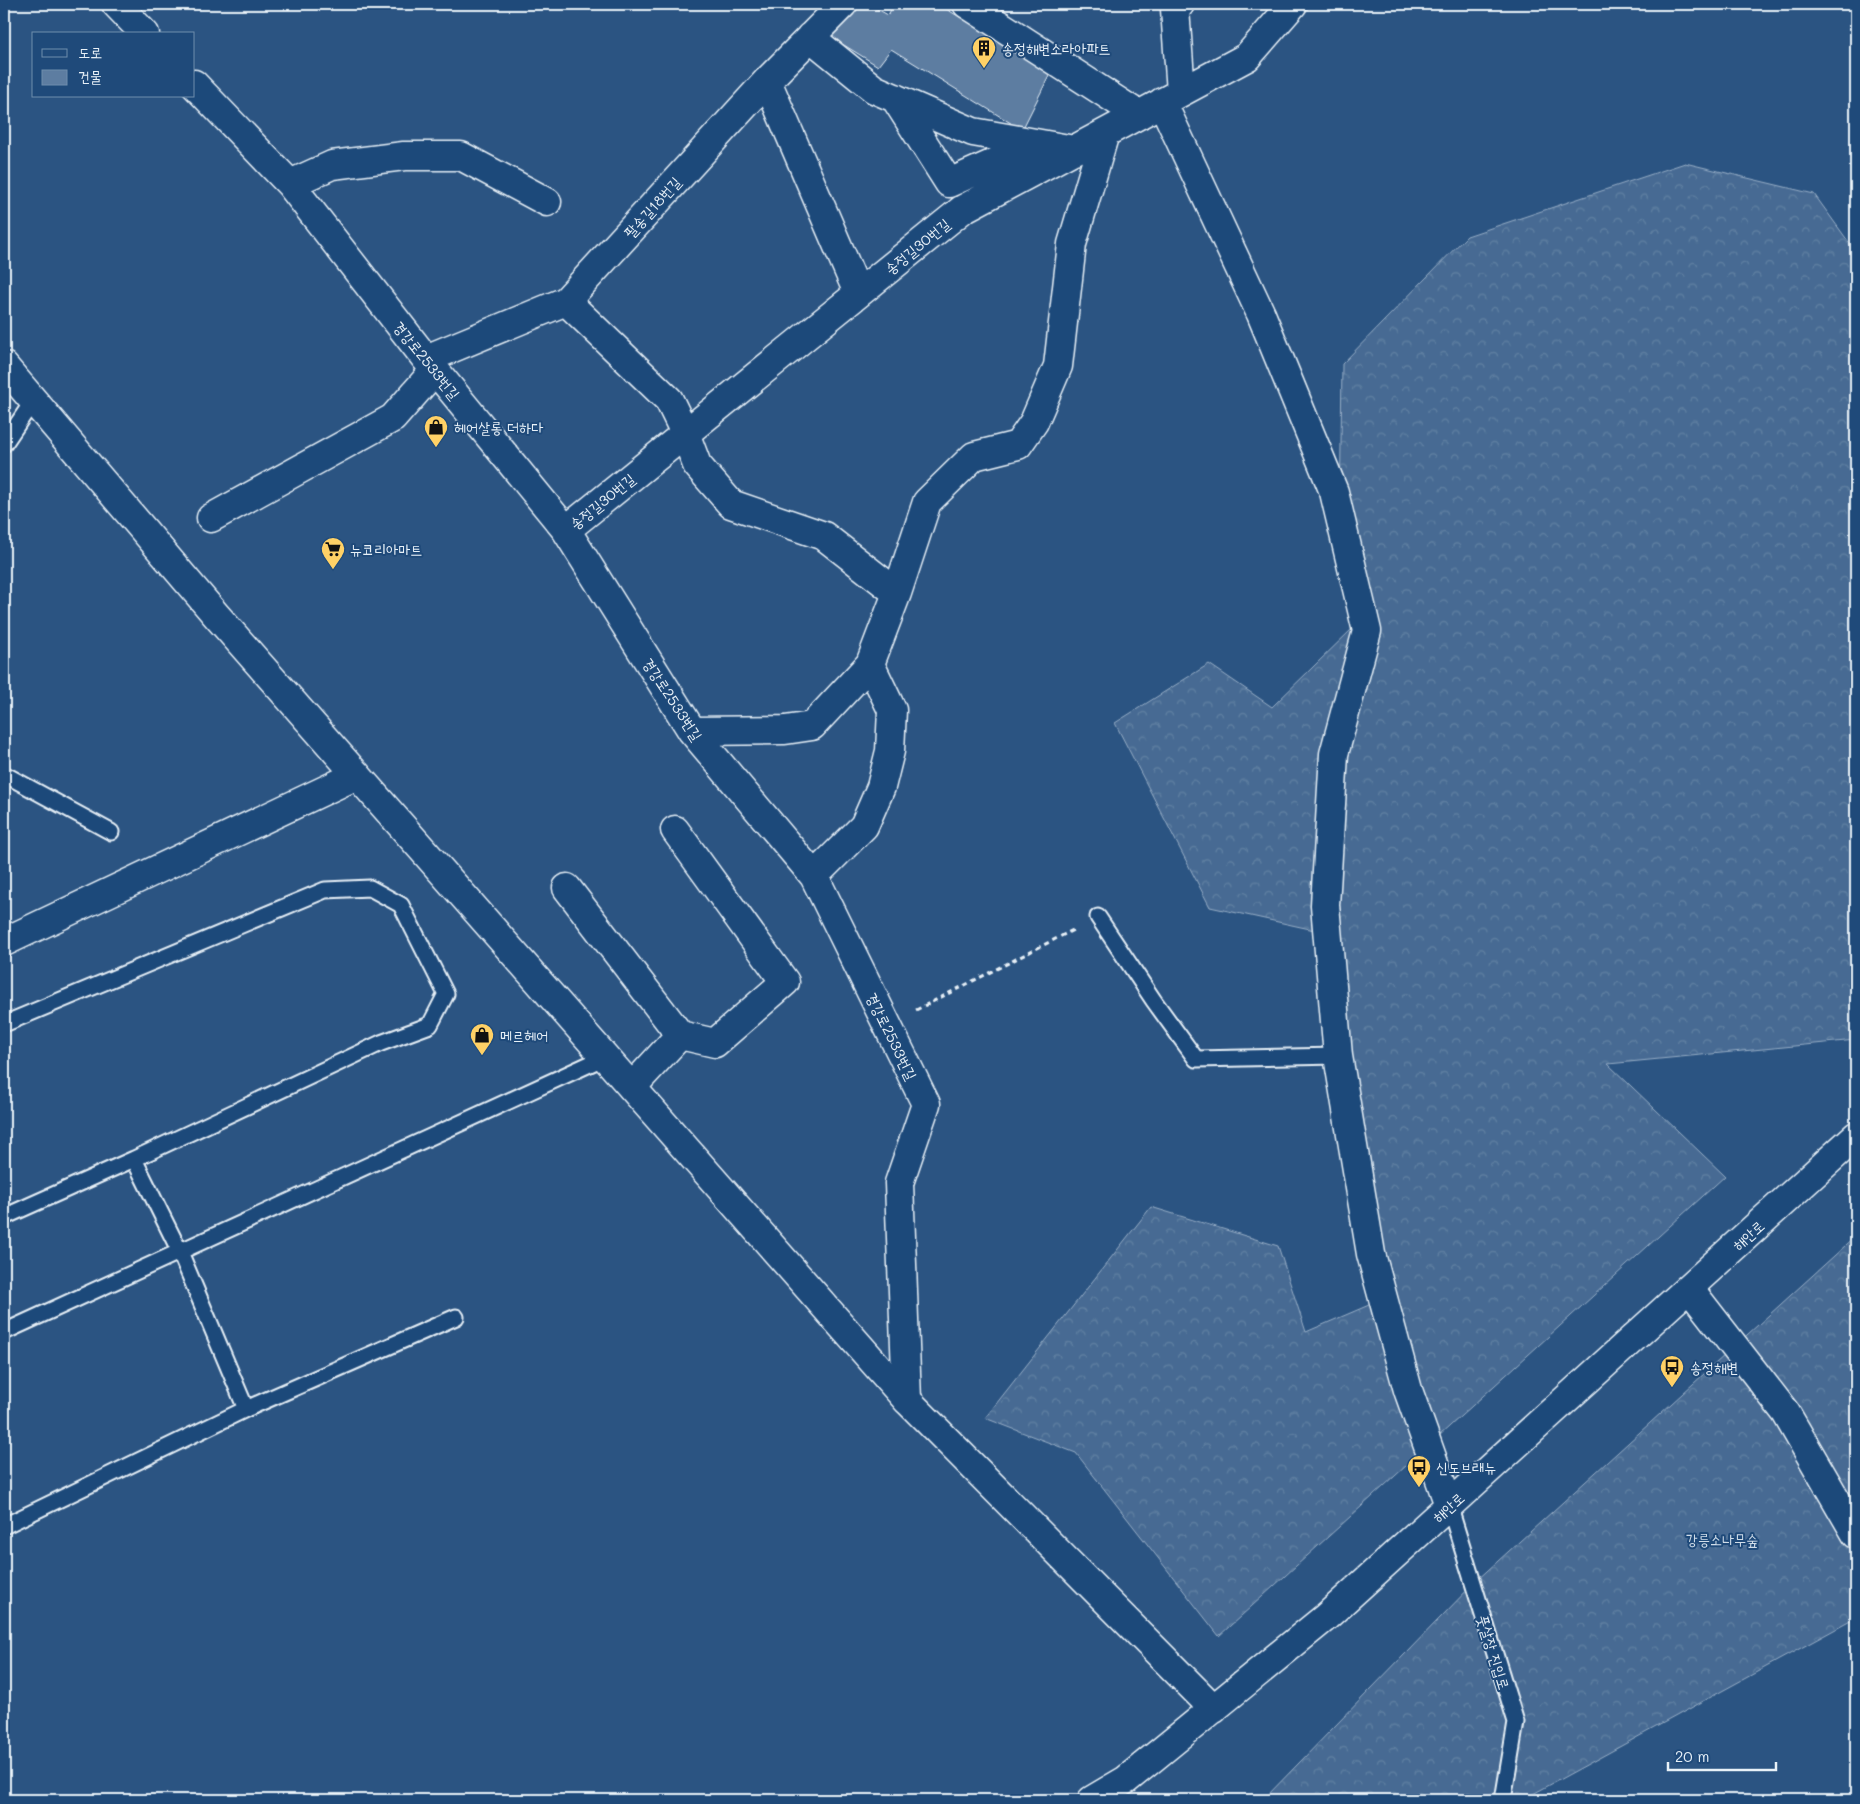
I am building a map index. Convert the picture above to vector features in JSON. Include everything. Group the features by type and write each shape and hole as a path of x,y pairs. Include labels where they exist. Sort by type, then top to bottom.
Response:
{"street":[{"path":"116,4 143,32"},
{"name":"팔송길18번길","path":"430,365 566,302 767,81 843,4"},
{"path":"967,4 1161,103"},
{"path":"1180,4 1175,9 1161,103 1261,314 1334,492 1368,631 1334,754 1325,904 1338,1056 1371,1254 1408,1390 1449,1506"},
{"name":"송정길30번길","path":"566,530 963,210 1248,57 1293,4"},
{"path":"810,38 874,89 973,132 1074,150"},
{"path":"767,81 858,293"},
{"name":"경강로2533번길","path":"195,85 290,184 430,365 566,530 692,731 814,876 926,1104 899,1183 907,1400"},
{"path":"895,98 949,183 1037,144"},
{"path":"692,731 785,730 812,726 870,664 897,593 927,502 974,456 1018,445 1034,422 1058,366 1072,244 1105,133"},
{"path":"290,184 332,165 404,156 461,156 547,202"},
{"path":"566,302 669,400 686,433 697,465 731,504 824,536 897,593"},
{"path":"211,518 393,418 430,365"},
{"path":"4,366 357,775 907,1400 1214,1709"},
{"path":"814,876 864,826 881,787 890,751 892,710 870,664"},
{"path":"4,942 357,775"},
{"path":"567,888 680,1035 715,1043 785,982 675,830"},
{"path":"632,1087 680,1035"},
{"name":"해안로","path":"1092,1800 1126,1780 1326,1617 1856,1136"},
{"path":"1689,1288 1786,1413 1856,1534"}],"lane":[{"path":"4,444 33,401"},
{"path":"4,774 111,832"},
{"path":"4,1024 325,890 370,888 401,905 446,994 430,1025 381,1043 134,1159 4,1217"},
{"path":"1098,917 1154,1001 1196,1059 1338,1056"},
{"path":"4,1332 605,1058"},
{"path":"134,1159 180,1252 246,1409"},
{"path":"4,1526 246,1409 456,1317"},
{"name":"풋살장 진입로","path":"1449,1506 1516,1722 1503,1800"}],"path":[{"path":"887,1025 1098,917"}],"green space":[{"path":"1685,163 1814,194 1856,252 1856,1040 1608,1064 1725,1176 1219,1636 1076,1453 985,1418 1151,1207 1278,1246 1306,1332 1369,1305 1338,1056 1328,933 1210,907 1115,723 1209,664 1272,707 1355,626 1340,520 1342,364 1467,236"},
{"name":"강릉소나무숲","path":"1856,1236 1856,1618 1522,1800 1263,1800 1476,1581"}],"building":[{"name":"송정해변소라아파트","path":"857,4 868,4 888,15 894,4 938,4 1051,72 1022,130 891,49 878,66 826,34"},
{"path":"1856,1796 1856,1800 1840,1800"}],"place":[{"name":"송정해변소라아파트","path":"984,69"},
{"name":"헤어살롱 더하다","path":"436,448"},
{"name":"뉴코리아마트","path":"333,570"},
{"name":"메르헤어","path":"482,1056"},
{"name":"송정해변","path":"1672,1388"},
{"name":"신도브래뉴","path":"1419,1488"}]}
